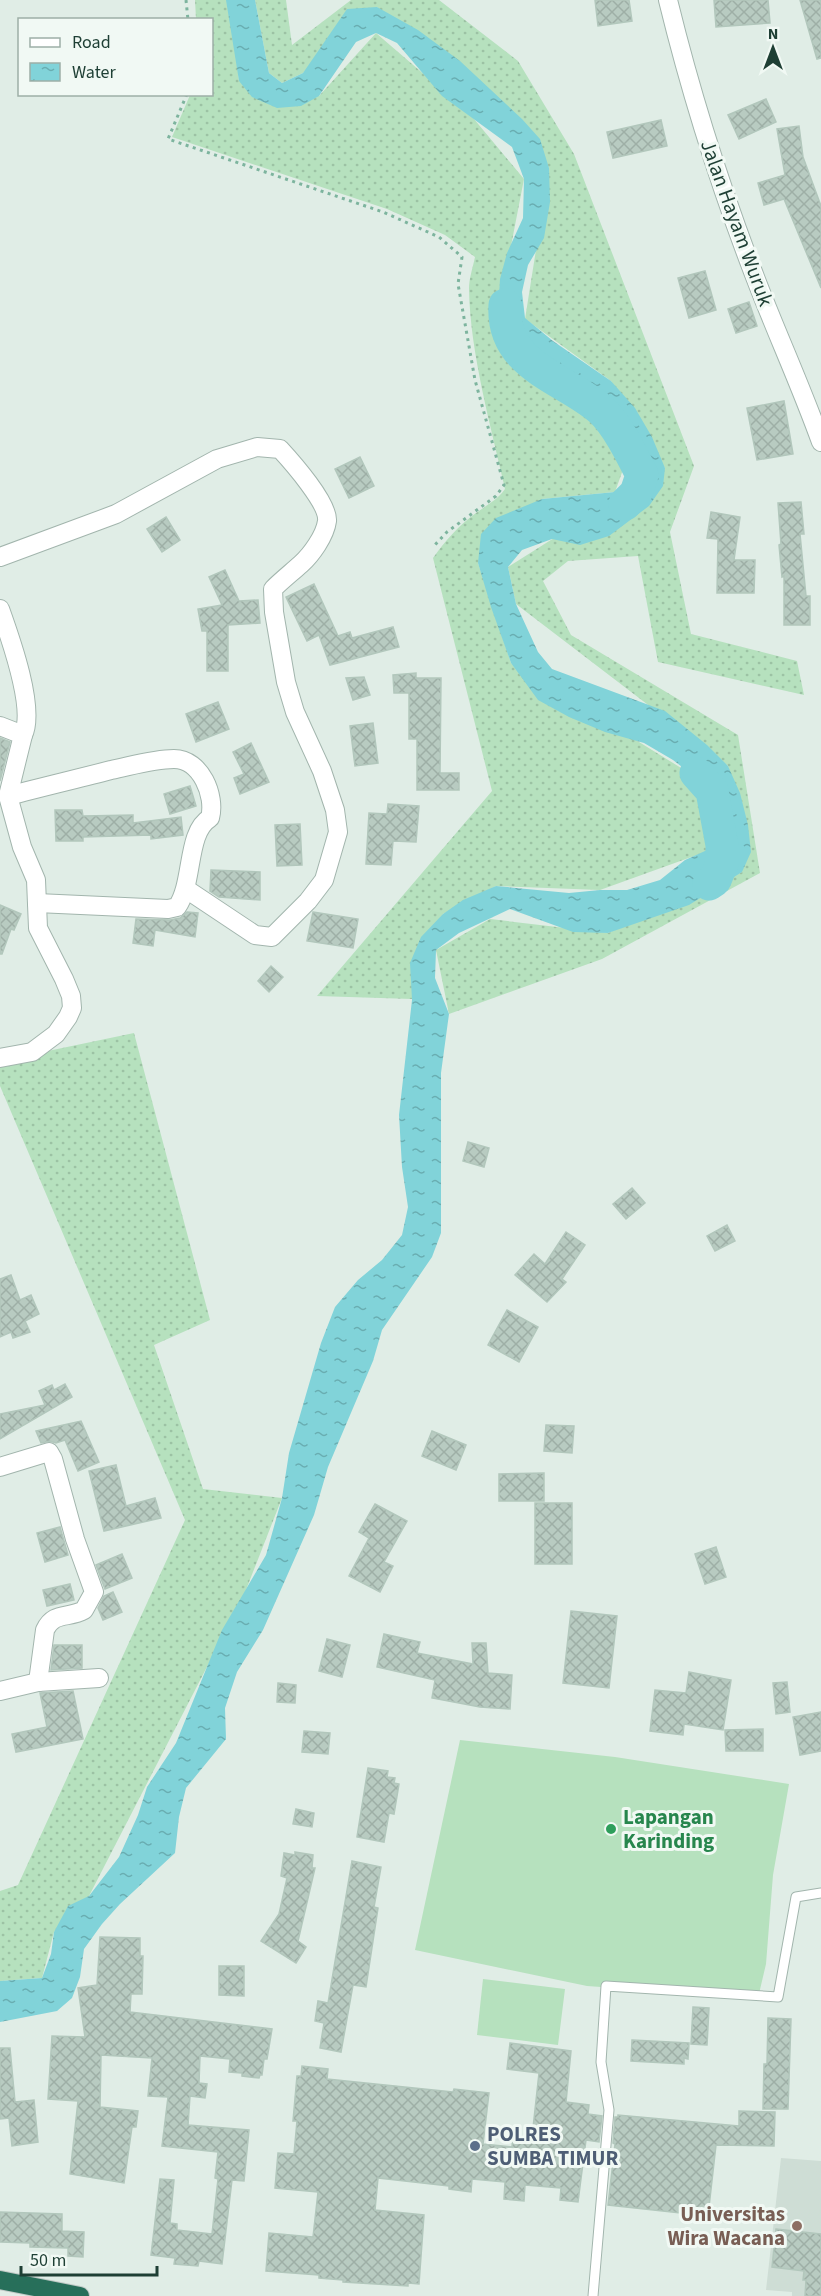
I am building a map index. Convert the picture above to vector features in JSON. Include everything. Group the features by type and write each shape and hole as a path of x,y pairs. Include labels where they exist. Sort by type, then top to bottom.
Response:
{"highway":[{"path":"0,2280 80,2296"}],"street":[{"name":"Jalan Hayam Wuruk","path":"668,0 683,65 716,171 821,442"},
{"path":"0,557 98,522 142,501 218,459 257,447 280,449 293,463 325,510 327,520 316,545 301,564 273,589 274,612 286,682 336,810 338,832 324,880 308,901 272,937 255,935 186,889"},
{"path":"0,609 24,691 27,727 8,796 22,848 36,880 38,928 64,979 71,996 72,1008 56,1034 32,1052 0,1058"},
{"path":"0,726 23,735"},
{"path":"8,796 133,765 176,759 194,767 206,781 212,809 210,818 203,822 196,838 186,889 177,907 168,909 37,903"},
{"path":"0,1467 49,1452 54,1459 75,1539 93,1592 92,1599 84,1610 54,1618 48,1623 38,1682"},
{"path":"0,1691 38,1682 99,1678"}],"lane":[{"path":"592,2296 609,2110 601,2062 606,1986 778,1997 795,1898 821,1893"}],"path":[{"path":"186,0 188,18"},
{"path":"186,96 168,139 383,212 439,237 462,257 458,284 475,380 504,485 496,496 447,532 434,547"}],"shaded area":[{"name":"Universitas Wira Wacana","path":"781,2158 821,2161 821,2296 792,2296 792,2292 766,2290"}],"green space":[{"path":"195,0 230,0 239,81 319,96 376,33 469,113 524,179 498,313 611,423 630,450 615,492 542,499 478,563 511,663 699,779 708,851 600,890 496,886 443,914 412,999 317,996 492,791 433,558 458,528 505,489 473,338 469,289 475,257 445,235 387,209 172,137 190,96 213,96 213,18 196,18"},
{"path":"255,0 286,0 292,45 351,0 439,0 518,61 574,154 694,466 670,532 691,634 797,661 804,695 658,662 638,556 568,561 543,581 571,635 738,735 760,873 602,959 449,1014 436,950 490,919 608,933 742,872 728,766 516,604 508,567 665,468 611,381 525,319 549,168 377,7 303,73 282,83 269,73"},
{"path":"134,1033 210,1320 154,1345 203,1489 282,1498 244,1595 89,1896 54,1932 42,1978 0,1981 0,1891 18,1885 185,1520 0,1086 0,1061"},
{"name":"Lapangan Karinding","path":"460,1740 615,1757 789,1784 773,1875 766,1964 758,1998 587,1986 415,1950"},
{"path":"483,1979 565,1989 558,2045 477,2035"}],"water":[{"path":"226,0 255,0 269,73 282,83 303,73 347,9 377,7 418,30 460,61 540,139 549,168 550,202 544,238 528,265 522,292 525,318 553,341 611,381 635,408 652,437 665,468 663,486 649,506 609,536 580,545 552,539 522,550 508,567 516,604 538,652 552,669 665,711 707,745 728,766 740,793 748,825 751,852 742,872 689,905 608,933 573,932 510,909 459,933 436,950 435,978 449,1014 441,1073 441,1233 432,1257 382,1330 373,1361 328,1467 314,1515 263,1630 237,1672 225,1708 226,1739 186,1788 179,1817 175,1853 120,1904 84,1949 80,1977 72,1998 57,2011 0,2022 0,1981 42,1978 51,1954 54,1932 68,1906 89,1896 119,1857 138,1815 147,1787 176,1743 222,1630 266,1555 282,1498 289,1453 321,1343 335,1307 358,1280 382,1260 402,1235 408,1207 402,1167 399,1115 412,1000 410,963 421,937 443,914 463,900 496,886 569,893 627,890 660,880 685,860 725,842 726,831 699,780 673,760 644,743 605,732 569,717 538,700 511,663 491,607 478,563 481,534 496,518 542,499 615,492 632,483 639,464 611,423 586,401 560,370 532,358 507,342 498,313 500,279 507,253 523,218 524,179 512,147 442,96 397,43 376,33 356,42 319,96 301,106 277,108 252,97 239,81"}],"building":[{"path":"595,0 629,0 632,21 598,26"},
{"path":"714,0 768,0 770,23 716,27"},
{"path":"800,0 821,0 821,58 817,59"},
{"path":"766,99 776,122 739,139 728,115"},
{"path":"661,120 667,146 613,158 607,132"},
{"path":"799,126 803,157 821,206 821,288 784,199 764,205 758,183 785,175 777,129"},
{"path":"705,271 716,310 689,318 678,278"},
{"path":"749,302 757,326 736,333 728,309"},
{"path":"784,401 793,454 757,460 747,408"},
{"path":"360,457 374,486 349,498 335,469"},
{"path":"801,502 804,534 800,534 806,596 810,596 810,625 784,625 784,576 782,577 779,545 781,544 778,503"},
{"path":"711,512 740,517 734,560 755,560 754,593 717,593 718,539 707,538"},
{"path":"166,517 180,540 162,552 147,529"},
{"path":"225,570 239,601 258,600 260,623 228,625 228,671 207,671 207,631 202,631 198,609 222,605 209,577"},
{"path":"314,584 338,636 350,632 352,638 393,627 399,647 330,665 319,635 307,641 286,597"},
{"path":"416,673 416,678 441,678 440,773 459,773 459,790 417,790 417,739 409,739 409,693 394,693 393,675"},
{"path":"364,677 370,695 353,700 346,678"},
{"path":"218,702 229,729 196,742 186,714"},
{"path":"373,723 378,763 355,766 350,726"},
{"path":"0,738 10,742 0,781"},
{"path":"251,743 269,782 240,794 234,778 244,774 233,752"},
{"path":"190,786 196,806 170,814 164,794"},
{"path":"388,804 419,806 416,842 393,841 391,865 366,864 369,813 387,814"},
{"path":"55,810 82,810 83,816 133,815 133,823 181,817 183,835 151,839 151,835 83,837 83,841 56,841"},
{"path":"300,824 302,865 277,866 275,825"},
{"path":"211,870 260,872 260,900 219,897 210,891"},
{"path":"0,905 21,914 14,930 11,929 2,954 0,954"},
{"path":"187,912 198,913 195,937 155,930 153,946 133,943 136,919 170,920 180,918"},
{"path":"313,912 358,919 353,948 307,941"},
{"path":"271,966 283,977 269,992 258,981"},
{"path":"468,1142 489,1148 484,1167 463,1161"},
{"path":"632,1188 645,1203 626,1219 613,1204"},
{"path":"727,1225 735,1241 715,1251 707,1236"},
{"path":"566,1232 585,1245 562,1279 566,1282 547,1302 515,1275 534,1254 545,1264"},
{"path":"11,1275 20,1300 31,1295 39,1314 25,1321 30,1332 13,1338 11,1332 0,1337 0,1279"},
{"path":"507,1310 538,1327 519,1362 488,1345"},
{"path":"65,1384 72,1397 0,1439 0,1414 45,1405 39,1391 52,1385 54,1390"},
{"path":"81,1421 99,1462 78,1471 65,1440 56,1443 50,1441 41,1443 36,1431"},
{"path":"546,1425 574,1426 572,1453 544,1451"},
{"path":"432,1431 466,1445 456,1470 422,1456"},
{"path":"116,1465 126,1506 155,1498 161,1518 104,1531 89,1471"},
{"path":"544,1473 544,1501 499,1501 499,1474"},
{"path":"535,1503 572,1503 572,1564 535,1564"},
{"path":"375,1504 407,1521 384,1562 393,1566 380,1592 349,1576 369,1538 359,1532"},
{"path":"60,1527 68,1555 45,1562 37,1533"},
{"path":"716,1547 726,1577 705,1584 695,1554"},
{"path":"122,1554 132,1578 105,1589 96,1565"},
{"path":"70,1584 74,1600 47,1606 43,1590"},
{"path":"113,1592 122,1612 103,1620 98,1608 104,1596"},
{"path":"571,1611 617,1616 609,1688 563,1683"},
{"path":"384,1634 420,1642 417,1653 473,1664 472,1643 486,1643 488,1673 512,1675 510,1709 480,1707 432,1698 435,1680 377,1667"},
{"path":"327,1639 350,1645 342,1677 319,1671"},
{"path":"54,1645 82,1645 82,1668 51,1670"},
{"path":"689,1672 731,1680 723,1730 684,1724 683,1735 650,1731 655,1690 686,1693"},
{"path":"787,1682 790,1712 776,1714 773,1683"},
{"path":"278,1683 296,1685 295,1703 277,1702"},
{"path":"73,1691 83,1739 16,1752 12,1734 47,1727 40,1693"},
{"path":"821,1712 821,1751 800,1755 793,1717"},
{"path":"763,1729 763,1751 726,1751 725,1730"},
{"path":"304,1731 330,1733 328,1754 302,1752"},
{"path":"368,1768 388,1771 387,1777 395,1778 394,1783 399,1784 394,1814 389,1813 384,1842 357,1837"},
{"path":"296,1809 314,1813 312,1827 293,1824"},
{"path":"295,1852 313,1855 312,1868 315,1868 298,1941 306,1947 296,1963 261,1941 279,1914 287,1878 281,1876 284,1853 295,1855"},
{"path":"352,1861 381,1867 374,1907 378,1908 366,1987 353,1985 341,2052 320,2048 324,2023 315,2021 318,2001 328,2003"},
{"path":"100,1937 140,1938 140,1956 143,1956 142,1994 131,1994 130,2012 272,2029 267,2059 264,2059 262,2075 259,2078 229,2072 230,2059 200,2056 199,2083 207,2084 205,2098 190,2096 188,2125 249,2130 244,2181 232,2180 222,2264 199,2261 198,2266 174,2264 175,2258 151,2255 160,2179 174,2180 170,2223 177,2224 177,2230 212,2234 218,2179 215,2178 218,2152 162,2146 168,2097 148,2096 152,2058 101,2055 100,2107 138,2111 136,2127 132,2127 124,2183 70,2174 78,2101 48,2099 52,2036 85,2037 78,1988 97,1985"},
{"path":"219,1966 244,1966 244,1996 219,1995"},
{"path":"693,2007 709,2008 707,2045 691,2044"},
{"path":"768,2018 791,2019 788,2109 763,2109"},
{"path":"632,2040 689,2043 688,2059 684,2058 684,2064 631,2061"},
{"path":"510,2043 571,2051 566,2102 589,2105 588,2114 602,2116 599,2142 586,2140 578,2202 560,2200 561,2188 525,2185 524,2201 504,2199 505,2182 472,2179 471,2192 449,2189 449,2186 378,2178 375,2210 424,2215 419,2284 408,2283 408,2286 343,2282 343,2280 319,2278 319,2275 266,2271 269,2233 313,2237 318,2192 275,2188 278,2153 294,2154 297,2121 293,2121 297,2076 301,2076 302,2066 328,2069 327,2079 453,2092 454,2089 489,2093 483,2144 512,2147 513,2135 532,2137 539,2073 507,2069"},
{"path":"0,2048 10,2048 15,2102 34,2100 38,2142 12,2146 9,2118 0,2119"},
{"path":"739,2111 775,2112 774,2146 716,2145 708,2216 608,2205 615,2144 613,2143 615,2117 618,2115 739,2126"},
{"path":"0,2212 62,2214 62,2231 84,2232 83,2257 68,2256 68,2248 30,2247 30,2243 0,2242"},
{"path":"776,2229 821,2234 821,2296 805,2296 804,2271 772,2267"}],"waterway":[{"path":"505,305 506,326 513,342 524,356 537,368 600,409 624,440 642,475 636,493 625,504"},
{"path":"696,773 712,791 722,845 722,863 715,880 709,884"}],"place":[{"name":"Lapangan Karinding","path":"611,1829"},
{"name":"POLRES SUMBA TIMUR","path":"475,2146"},
{"name":"Universitas Wira Wacana","path":"797,2226"}]}
